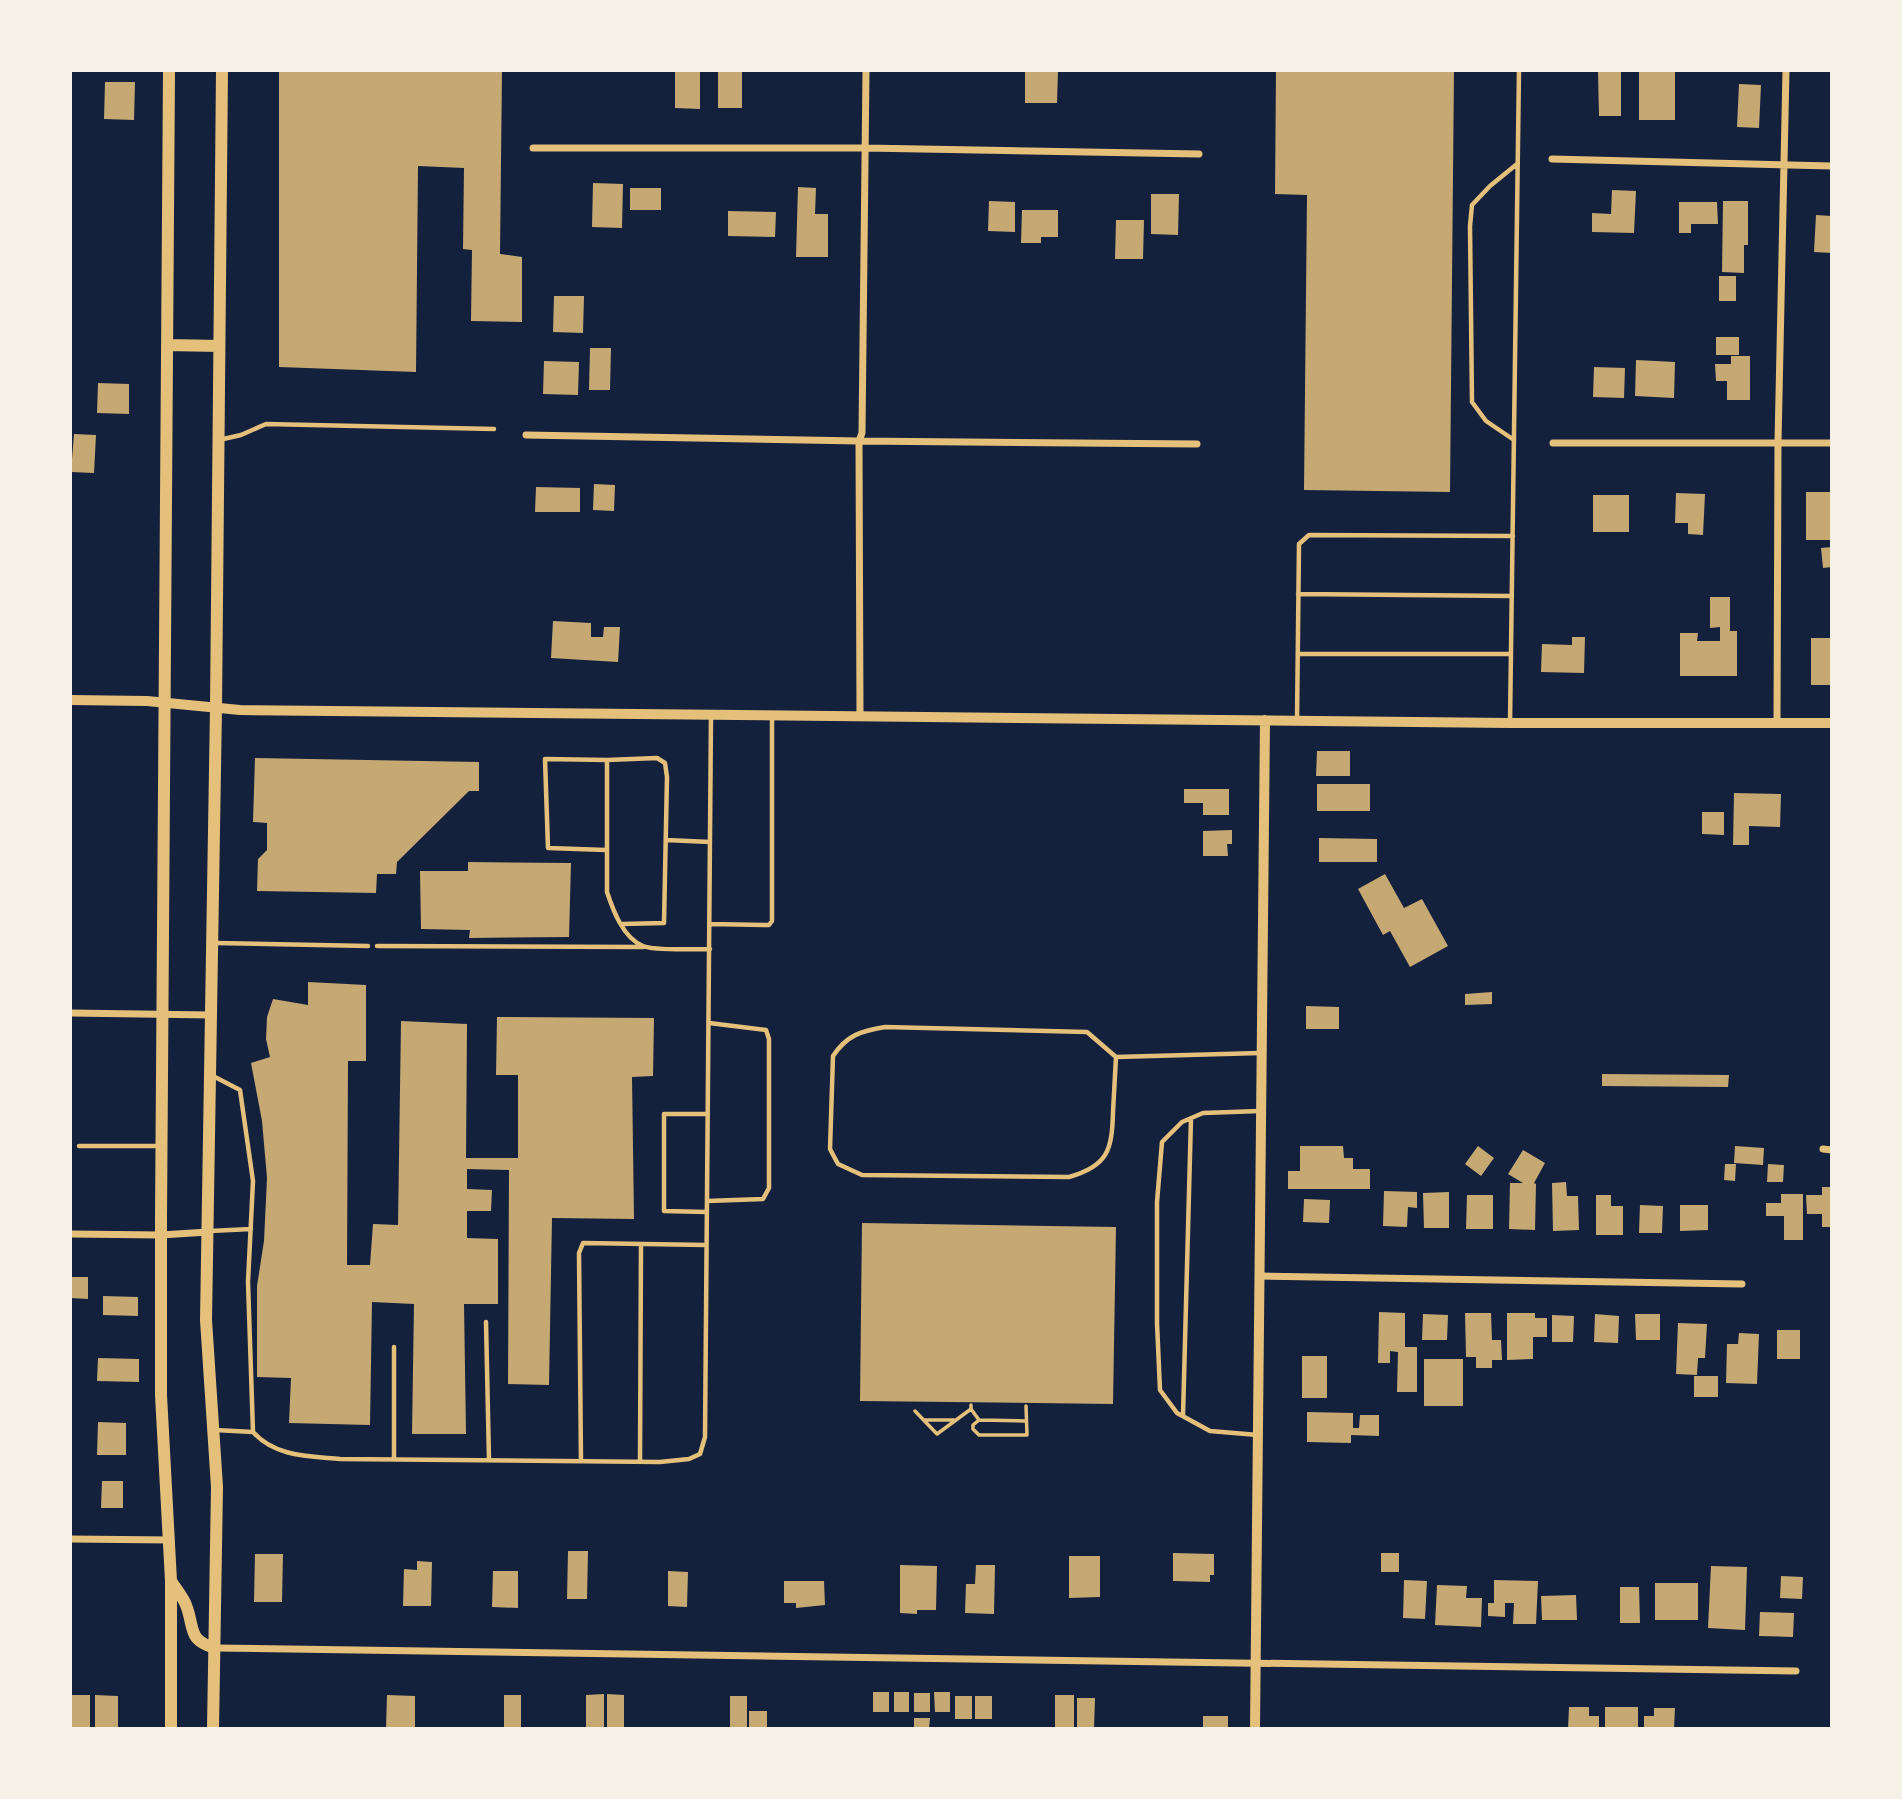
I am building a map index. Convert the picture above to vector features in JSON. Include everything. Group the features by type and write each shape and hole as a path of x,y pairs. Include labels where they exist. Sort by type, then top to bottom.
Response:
{"main road":[{"path":"169,70 161,1395 170,1540 171,1729"},
{"path":"213,1729 217,1487 206,1320 216,708 222,70"},
{"path":"167,345 219,345"},
{"path":"171,1581 186,1605 195,1638 203,1645 215,1648"}],"street":[{"path":"860,715 859,441 862,433 866,70"},
{"path":"1777,722 1778,442 1786,70"},
{"path":"533,148 865,148 1199,154"},
{"path":"1552,159 1832,166"},
{"path":"526,435 1197,444"},
{"path":"1553,443 1832,443"},
{"path":"70,701 164,703 240,710 1510,723 1832,723"},
{"path":"1255,1729 1265,720"},
{"path":"70,1013 211,1015"},
{"path":"1823,1149 1832,1150"},
{"path":"70,1234 161,1235 208,1231"},
{"path":"1260,1276 1742,1284"},
{"path":"70,1539 170,1540"},
{"path":"215,1648 1796,1671"}],"lane":[{"path":"1510,723 1519,70"},
{"path":"1514,440 1486,421 1472,402 1470,226 1472,205 1518,163"},
{"path":"218,440 241,435 266,424 494,429"},
{"path":"1297,720 1299,544 1309,535 1513,536"},
{"path":"1298,594 1512,596"},
{"path":"1298,654 1511,654"},
{"path":"210,1074 240,1090 253,1181 248,1282 253,1432 263,1443 287,1454 340,1459 640,1462 688,1460 700,1454 705,1437 710,714"},
{"path":"710,924 769,925 772,921 772,715"},
{"path":"606,850 548,848 545,759 656,758 665,763 664,923 622,924"},
{"path":"607,760 607,892 614,912 629,936 644,947"},
{"path":"666,840 710,842"},
{"path":"212,943 368,946"},
{"path":"377,946 710,949"},
{"path":"706,1201 763,1199 769,1188 769,1039 766,1030 709,1023"},
{"path":"1116,1057 1112,1143 1104,1158 1088,1172 1069,1177 862,1175 838,1164 830,1149 833,1056 840,1045 860,1031 885,1027 1087,1031 1116,1057 1261,1053"},
{"path":"1258,1435 1210,1431 1177,1413 1160,1391 1157,1202 1162,1142 1182,1122 1203,1113 1261,1111"},
{"path":"707,1212 664,1211 664,1114 708,1114"},
{"path":"1183,1416 1191,1118"},
{"path":"79,1146 162,1146"},
{"path":"208,1231 251,1229"},
{"path":"580,1461 579,1253 583,1243 706,1245"},
{"path":"640,1462 641,1244"},
{"path":"486,1322 489,1460"},
{"path":"394,1347 394,1459"},
{"path":"213,1430 253,1432"}],"path":[{"path":"1026,1406 1027,1435 979,1434 973,1429 973,1425 979,1420 1026,1421"},
{"path":"915,1411 937,1434 971,1407 979,1420"},
{"path":"924,1420 956,1420"}],"building":[{"path":"279,70 502,70 500,254 522,257 522,322 471,321 472,250 463,249 464,168 418,166 416,372 279,367"},
{"path":"675,70 700,70 700,109 675,108"},
{"path":"718,70 742,70 742,108 718,108"},
{"path":"1025,70 1058,70 1057,103 1025,103"},
{"path":"1276,70 1454,70 1450,492 1304,490 1307,195 1275,194"},
{"path":"1639,70 1675,70 1675,120 1639,120"},
{"path":"1598,72 1621,72 1621,116 1599,116"},
{"path":"105,82 135,82 134,120 104,119"},
{"path":"1739,84 1761,85 1759,128 1737,127"},
{"path":"593,183 623,184 622,228 592,227"},
{"path":"798,187 816,188 815,214 828,214 828,257 796,257"},
{"path":"630,188 661,188 661,210 630,210"},
{"path":"1612,190 1636,191 1634,233 1592,232 1592,213 1611,214"},
{"path":"1151,194 1179,194 1178,235 1151,234"},
{"path":"989,201 1015,202 1015,232 988,231"},
{"path":"1723,201 1748,201 1748,245 1744,245 1744,273 1722,272"},
{"path":"1679,202 1717,202 1718,224 1691,224 1691,233 1679,233"},
{"path":"1022,210 1058,210 1058,237 1041,237 1041,243 1021,243"},
{"path":"728,211 776,212 775,237 728,236"},
{"path":"1816,215 1832,216 1832,253 1814,252"},
{"path":"1116,220 1144,220 1143,259 1115,259"},
{"path":"1719,276 1736,276 1736,301 1719,301"},
{"path":"554,296 584,296 583,333 553,332"},
{"path":"1716,337 1739,337 1739,355 1716,355"},
{"path":"590,348 611,348 610,390 589,390"},
{"path":"1731,356 1750,356 1750,400 1727,400 1727,381 1716,381 1715,364 1731,364"},
{"path":"1636,360 1675,362 1674,398 1635,396"},
{"path":"544,361 579,362 578,395 543,394"},
{"path":"1594,367 1625,368 1624,398 1593,397"},
{"path":"98,383 129,384 129,414 97,413"},
{"path":"74,434 96,435 94,473 71,472"},
{"path":"594,484 615,485 614,511 593,510"},
{"path":"536,487 580,488 580,512 535,512"},
{"path":"1806,492 1832,492 1832,540 1806,540"},
{"path":"1676,493 1705,494 1703,535 1688,534 1688,523 1675,523"},
{"path":"1593,495 1629,495 1629,532 1593,532"},
{"path":"1832,547 1832,567 1823,568 1821,548"},
{"path":"1710,597 1730,597 1730,631 1737,631 1737,676 1680,676 1680,633 1698,633 1697,641 1720,641 1720,627 1710,628"},
{"path":"553,621 591,623 591,637 603,637 604,627 620,627 618,662 551,658"},
{"path":"1572,637 1585,637 1584,673 1541,672 1542,644 1572,645"},
{"path":"1811,638 1832,638 1832,685 1811,685"},
{"path":"1317,751 1350,751 1350,776 1316,776"},
{"path":"255,758 479,762 479,791 469,791 397,862 396,874 377,874 376,893 257,891 258,859 267,850 267,823 253,822"},
{"path":"1317,784 1370,784 1370,811 1317,811"},
{"path":"1184,789 1229,789 1229,815 1203,815 1203,803 1184,803"},
{"path":"1734,793 1781,794 1780,827 1749,826 1749,845 1733,845"},
{"path":"1702,812 1724,812 1724,835 1702,834"},
{"path":"1232,830 1232,844 1227,844 1228,856 1203,856 1203,831"},
{"path":"1319,838 1377,839 1377,862 1319,862"},
{"path":"468,862 571,863 569,937 469,938 470,930 421,929 420,871 468,871"},
{"path":"1385,874 1404,908 1422,899 1448,946 1410,967 1390,931 1383,935 1358,889"},
{"path":"308,982 366,985 366,1061 348,1061 347,1265 370,1265 373,1224 398,1225 401,1021 467,1024 466,1158 518,1158 518,1075 496,1075 497,1017 654,1018 653,1076 632,1077 634,1219 552,1218 549,1385 508,1384 509,1170 467,1169 467,1189 492,1190 491,1211 467,1211 467,1238 498,1239 498,1304 464,1304 466,1434 412,1434 414,1304 372,1302 370,1425 289,1423 291,1378 257,1377 257,1286 264,1241 267,1178 262,1121 251,1063 270,1057 266,1039 267,1017 273,999 308,1005"},
{"path":"1492,992 1492,1004 1465,1005 1465,994"},
{"path":"1306,1006 1339,1007 1339,1029 1306,1029"},
{"path":"1602,1074 1729,1075 1728,1087 1602,1086"},
{"path":"1300,1146 1343,1146 1344,1158 1353,1158 1353,1169 1370,1169 1370,1189 1288,1189 1288,1171 1300,1171"},
{"path":"1478,1146 1494,1158 1481,1176 1465,1164"},
{"path":"1735,1146 1764,1148 1763,1165 1734,1163"},
{"path":"1523,1150 1545,1163 1534,1183 1535,1230 1509,1229 1510,1183 1523,1183 1508,1174"},
{"path":"1725,1164 1736,1164 1735,1181 1724,1180"},
{"path":"1768,1164 1784,1165 1783,1182 1767,1182"},
{"path":"1566,1182 1567,1196 1578,1196 1579,1230 1553,1231 1552,1183"},
{"path":"1822,1187 1832,1187 1832,1227 1822,1227 1822,1214 1807,1214 1806,1195 1822,1195"},
{"path":"1384,1191 1417,1192 1417,1208 1408,1207 1407,1227 1383,1226"},
{"path":"1449,1192 1449,1228 1424,1228 1423,1193"},
{"path":"1781,1194 1803,1194 1803,1240 1784,1240 1784,1216 1766,1216 1766,1203 1781,1203"},
{"path":"1467,1195 1493,1195 1493,1229 1466,1229"},
{"path":"1596,1195 1611,1195 1611,1206 1623,1206 1623,1235 1596,1235"},
{"path":"1304,1199 1330,1200 1329,1223 1303,1222"},
{"path":"1640,1205 1663,1206 1662,1233 1639,1233"},
{"path":"1680,1205 1708,1205 1708,1230 1680,1231"},
{"path":"862,1223 1116,1227 1113,1404 860,1401"},
{"path":"70,1277 88,1277 88,1299 70,1298"},
{"path":"103,1296 138,1297 138,1316 103,1315"},
{"path":"1379,1312 1405,1313 1405,1347 1417,1347 1417,1392 1397,1392 1398,1352 1390,1351 1390,1363 1378,1363"},
{"path":"1465,1313 1491,1313 1492,1340 1501,1340 1502,1360 1492,1360 1492,1368 1476,1368 1476,1357 1466,1357"},
{"path":"1507,1313 1535,1313 1535,1318 1547,1318 1547,1337 1533,1337 1533,1359 1507,1360"},
{"path":"1423,1314 1448,1315 1447,1340 1422,1340"},
{"path":"1595,1314 1619,1316 1618,1343 1594,1342"},
{"path":"1635,1314 1660,1314 1660,1340 1636,1340"},
{"path":"1552,1315 1574,1316 1573,1342 1552,1342"},
{"path":"1678,1323 1707,1324 1705,1358 1698,1358 1697,1375 1676,1374"},
{"path":"1777,1330 1800,1330 1800,1359 1777,1359"},
{"path":"1739,1333 1759,1334 1757,1384 1726,1383 1727,1344 1738,1344"},
{"path":"1302,1356 1327,1356 1327,1398 1302,1398"},
{"path":"98,1358 139,1359 139,1382 97,1381"},
{"path":"1424,1359 1463,1359 1463,1406 1424,1406"},
{"path":"1694,1376 1718,1376 1718,1397 1694,1397"},
{"path":"1307,1412 1353,1413 1353,1428 1359,1428 1360,1415 1379,1415 1379,1436 1351,1435 1351,1443 1307,1442"},
{"path":"98,1422 126,1423 126,1455 97,1455"},
{"path":"102,1481 123,1481 123,1508 101,1508"},
{"path":"568,1551 588,1551 587,1599 567,1599"},
{"path":"1173,1553 1214,1554 1214,1575 1210,1575 1210,1582 1173,1581"},
{"path":"1381,1553 1399,1553 1399,1572 1381,1572"},
{"path":"255,1554 283,1554 282,1602 254,1602"},
{"path":"1069,1556 1100,1556 1100,1597 1069,1598"},
{"path":"417,1561 432,1562 431,1606 403,1606 404,1569 417,1570"},
{"path":"900,1565 937,1566 936,1610 917,1610 917,1614 900,1613"},
{"path":"976,1565 995,1565 994,1614 965,1613 966,1584 975,1584"},
{"path":"1711,1566 1747,1567 1745,1630 1708,1628"},
{"path":"493,1571 518,1571 518,1608 492,1607"},
{"path":"668,1571 688,1572 687,1607 668,1606"},
{"path":"1781,1576 1803,1577 1802,1599 1780,1598"},
{"path":"1404,1580 1427,1581 1425,1619 1403,1618"},
{"path":"1494,1580 1538,1581 1536,1624 1513,1624 1514,1603 1505,1603 1505,1617 1488,1616 1488,1603 1494,1603"},
{"path":"784,1581 824,1581 825,1605 796,1608 796,1603 784,1603"},
{"path":"1655,1583 1698,1583 1698,1620 1655,1620"},
{"path":"1437,1585 1467,1586 1466,1598 1482,1598 1481,1627 1435,1625"},
{"path":"1620,1587 1639,1587 1640,1623 1620,1623"},
{"path":"1576,1595 1577,1620 1542,1620 1541,1596"},
{"path":"1760,1612 1794,1613 1793,1637 1759,1636"},
{"path":"873,1692 889,1692 889,1712 873,1712"},
{"path":"894,1692 909,1692 909,1712 894,1712"},
{"path":"934,1692 950,1692 950,1712 935,1712"},
{"path":"914,1693 930,1693 930,1712 914,1712"},
{"path":"604,1694 604,1729 586,1729 586,1695"},
{"path":"607,1694 624,1695 624,1729 607,1729"},
{"path":"70,1695 90,1695 90,1729 70,1729"},
{"path":"95,1695 118,1696 118,1729 95,1729"},
{"path":"387,1695 415,1696 415,1729 386,1729"},
{"path":"504,1695 521,1695 521,1729 504,1729"},
{"path":"1055,1695 1074,1695 1074,1729 1055,1729"},
{"path":"730,1696 747,1696 747,1729 730,1729"},
{"path":"955,1696 972,1696 972,1719 955,1719"},
{"path":"975,1696 992,1696 992,1719 975,1719"},
{"path":"1077,1698 1095,1698 1094,1729 1077,1729"},
{"path":"1569,1707 1589,1707 1589,1716 1599,1716 1599,1729 1568,1729"},
{"path":"1605,1707 1638,1707 1638,1729 1605,1729"},
{"path":"1654,1708 1675,1708 1674,1729 1644,1729 1644,1716 1654,1716"},
{"path":"749,1711 767,1711 767,1729 749,1729"},
{"path":"1203,1716 1228,1716 1228,1729 1203,1729"},
{"path":"914,1718 930,1718 929,1729 914,1729"}]}
